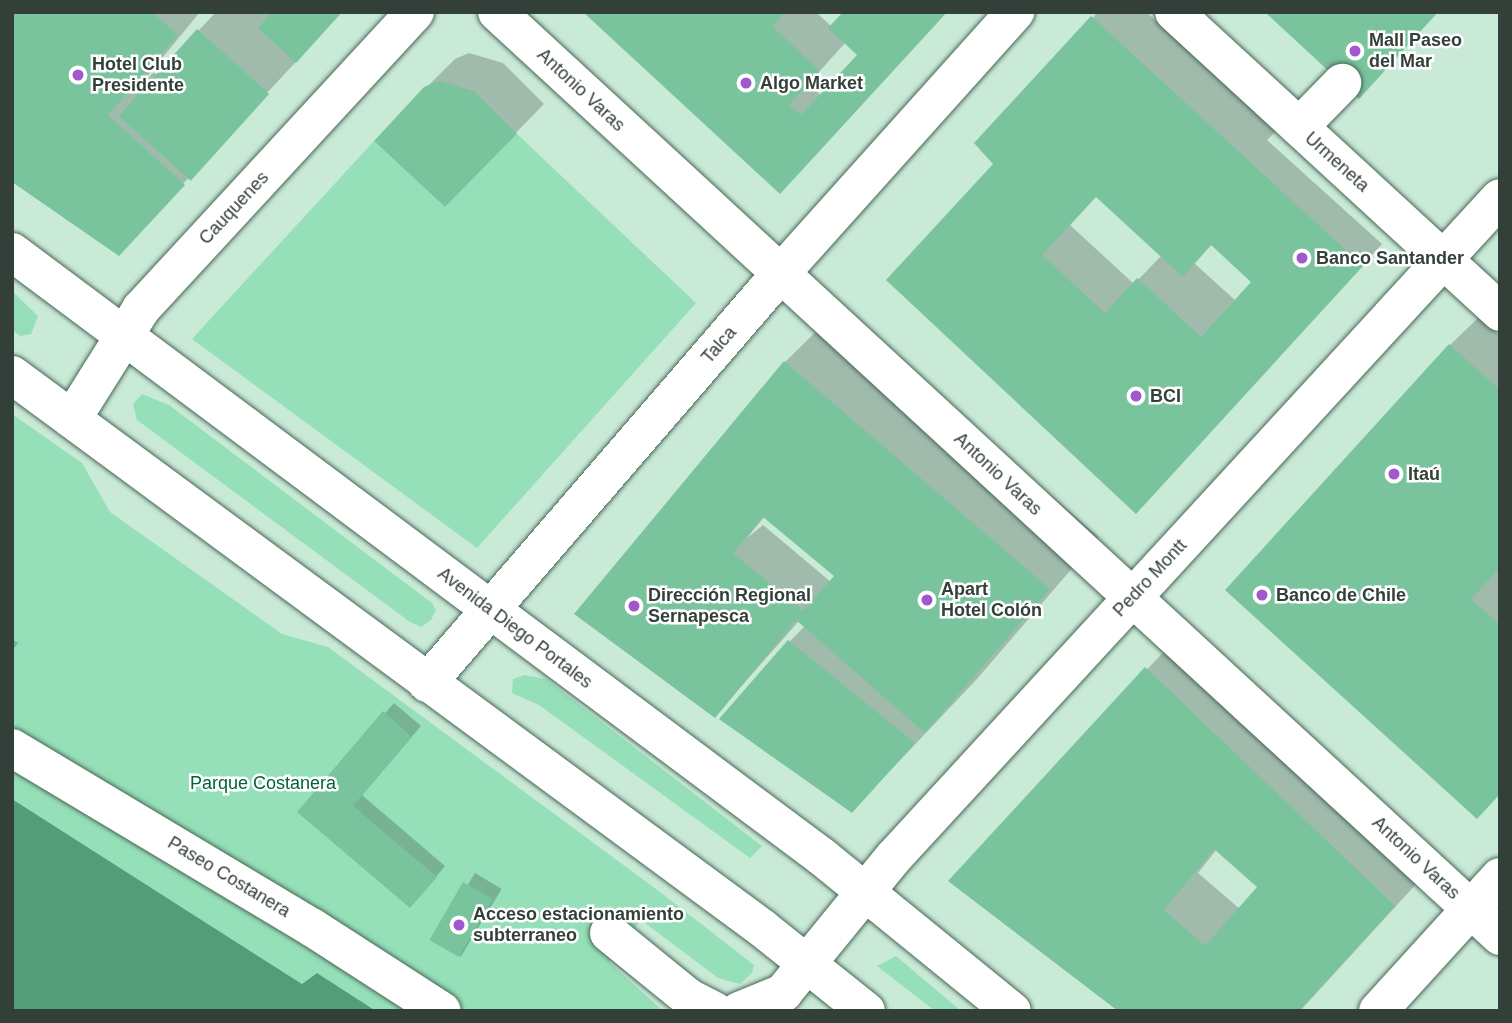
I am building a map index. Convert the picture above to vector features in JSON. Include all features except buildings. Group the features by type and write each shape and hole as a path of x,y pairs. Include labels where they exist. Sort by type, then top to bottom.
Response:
{"main road":[{"name":"Cauquenes","path":"72,419 141,309 415,12"},
{"name":"Antonio Varas","path":"497,12 1500,936"},
{"name":"Talca","path":"427,682 488,608 781,274 1015,12"},
{"name":"Urmeneta","path":"1174,12 1500,312"},
{"path":"1298,127 1342,83"},
{"name":"Pedro Montt","path":"739,1011 782,993 866,892 1132,597 1500,198"},
{"name":"Avenida Diego Portales","path":"12,252 866,892 1012,1011"},
{"path":"12,374 808,964 866,1011"},
{"name":"Paseo Costanera","path":"12,748 301,920 442,1011"},
{"path":"1378,1011 1500,877"},
{"path":"609,933 689,998 715,1011"}],"green space":[{"path":"517,134 696,303 477,548 192,339 374,141 445,207"},
{"path":"12,291 38,316 31,334 20,336 12,330"},
{"path":"142,394 169,405 432,603 436,610 431,620 421,627 410,622 137,420 133,404"},
{"name":"Parque Costanera","path":"12,414 82,463 110,512 282,634 328,647 660,892 754,965 752,973 740,984 718,978 641,920 609,962 663,1011 376,1011 317,973 302,984 12,799"},
{"path":"524,675 546,679 762,846 750,858 539,705 512,693 513,679"},
{"path":"896,956 961,1011 935,1011 877,966"}],"shaded area":[{"path":"12,799 302,984 317,973 376,1011 12,1011"}],"place":[{"name":"Mall Paseo del Mar","path":"1355,51"},
{"name":"Hotel Club Presidente","path":"78,75"},
{"name":"Algo Market","path":"746,83"},
{"name":"Banco Santander","path":"1302,258"},
{"name":"BCI","path":"1136,396"},
{"name":"Itaú","path":"1394,474"},
{"name":"Banco de Chile","path":"1262,595"},
{"name":"Apart Hotel Colón","path":"927,600"},
{"name":"Dirección Regional Sernapesca","path":"634,606"},
{"name":"Acceso estacionamiento subterraneo","path":"459,925"}]}
